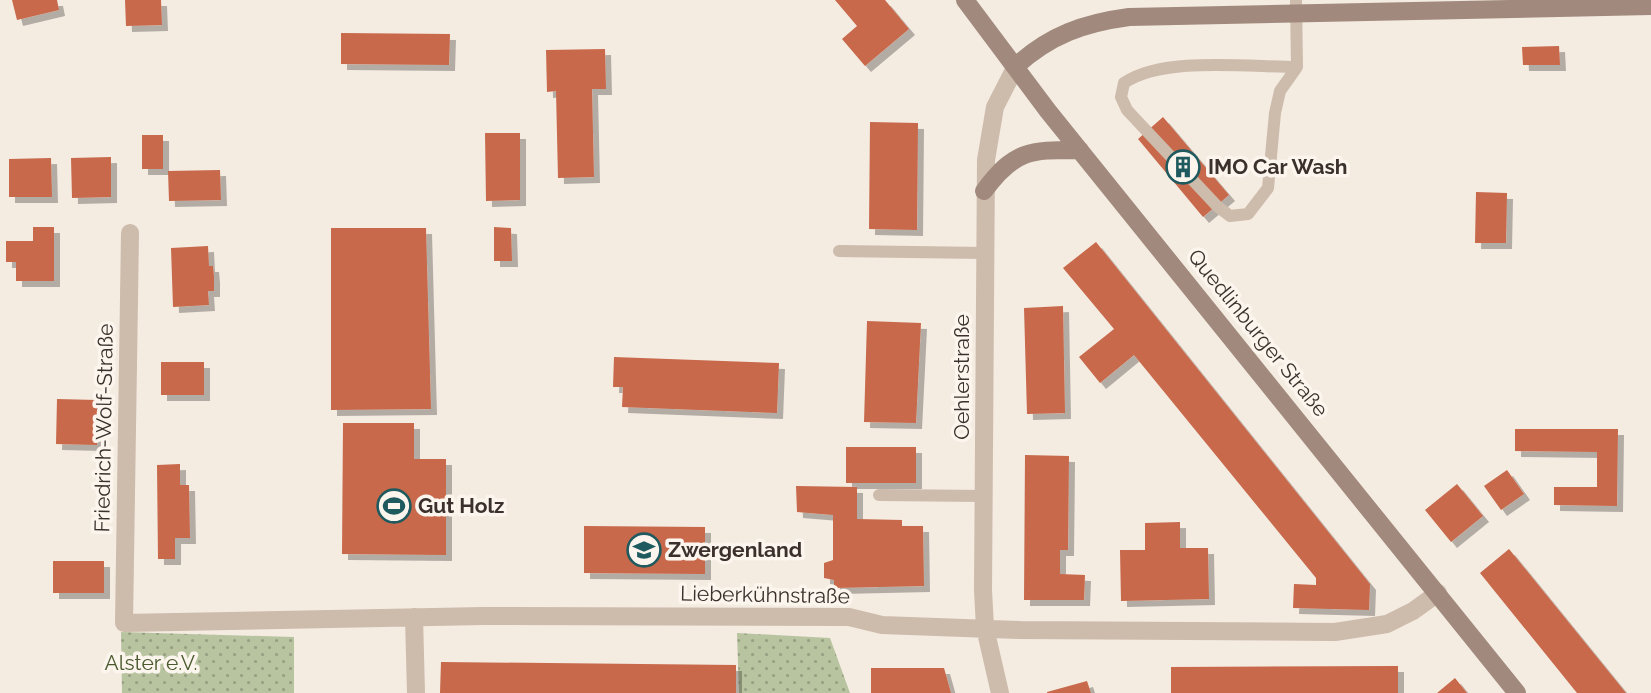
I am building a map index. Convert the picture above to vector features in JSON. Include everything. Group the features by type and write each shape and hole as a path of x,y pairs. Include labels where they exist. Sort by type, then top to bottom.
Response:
{"main road":[{"name":"Quedlinburger Straße","path":"965,0 1080,150 1517,693"},
{"path":"1016,65 1051,38 1100,21 1296,7 1561,4 1651,6"},
{"path":"985,191 1002,166 1026,153 1080,150"}],"street":[{"name":"Oehlerstraße","path":"1000,693 985,628 985,191 995,107 1016,65"},
{"name":"Friedrich-Wolf-Straße","path":"124,623 130,233"},
{"name":"Lieberkühnstraße","path":"124,623 414,617 849,617 882,625 1335,632 1387,624 1413,611 1438,593"},
{"path":"414,617 416,693"}],"lane":[{"path":"1296,7 1297,67 1280,91 1275,113 1268,188 1248,214 1230,216 1217,206 1128,110 1121,97 1124,83 1139,73 1161,67 1297,67"},
{"path":"839,251 984,253"},
{"path":"879,495 984,496"}],"green space":[{"name":"Alster e.V.","path":"121,632 294,637 294,693 122,693"},
{"path":"737,633 830,638 850,693 739,693"}],"building":[{"path":"12,0 57,0 59,10 17,20"},
{"path":"125,0 161,0 162,25 126,26"},
{"path":"835,0 885,0 909,29 865,66 842,39 857,26"},
{"path":"341,33 450,34 449,65 341,64"},
{"path":"1559,46 1560,65 1523,65 1522,47"},
{"path":"605,49 606,89 592,89 594,177 558,178 556,91 547,92 546,50"},
{"name":"IMO Car Wash","path":"1163,117 1229,195 1203,217 1138,139"},
{"path":"870,122 918,123 917,230 869,229"},
{"path":"485,133 520,133 520,200 486,201"},
{"path":"142,135 163,135 163,169 142,169"},
{"path":"111,157 111,197 72,198 71,158"},
{"path":"51,158 52,197 9,197 9,159"},
{"path":"220,170 221,200 169,201 168,171"},
{"path":"1476,192 1507,193 1506,243 1475,243"},
{"path":"33,227 54,227 54,281 16,281 16,262 6,262 6,241 33,241"},
{"path":"494,227 511,228 512,261 494,261"},
{"path":"331,228 426,228 431,409 331,410"},
{"path":"1096,242 1370,584 1369,610 1293,608 1294,584 1316,585 1316,578 1134,355 1100,383 1079,357 1114,329 1063,268"},
{"path":"208,246 209,266 213,266 214,277 214,291 208,291 209,305 173,307 171,248"},
{"path":"1063,306 1065,413 1027,414 1024,308"},
{"path":"867,321 921,323 916,423 864,422"},
{"path":"614,357 779,363 777,413 622,407 623,387 613,387"},
{"path":"161,362 204,362 204,395 161,395"},
{"path":"57,399 97,400 97,445 56,444"},
{"name":"Gut Holz","path":"343,423 414,423 414,459 446,459 446,555 342,554"},
{"path":"1515,429 1618,429 1617,506 1554,505 1554,487 1597,487 1597,452 1515,451"},
{"path":"846,447 916,447 916,483 846,483"},
{"path":"1025,455 1069,456 1068,550 1060,550 1060,574 1085,575 1084,600 1024,600"},
{"path":"180,464 180,485 189,485 190,538 175,538 175,559 158,559 157,465"},
{"path":"1507,470 1524,494 1501,510 1484,486"},
{"path":"1457,484 1483,516 1451,542 1425,510"},
{"path":"796,486 857,487 857,519 902,520 902,526 923,526 924,586 834,588 834,580 824,578 824,563 833,560 833,515 797,512"},
{"path":"1180,522 1180,548 1208,548 1209,599 1121,601 1120,550 1145,550 1145,523"},
{"name":"Zwergenland","path":"584,526 705,527 705,574 584,573"},
{"path":"1509,549 1626,693 1577,693 1480,573"},
{"path":"53,561 104,561 104,593 53,593"},
{"path":"441,662 736,665 736,693 440,693"},
{"path":"1398,666 1398,693 1171,693 1171,667"},
{"path":"871,668 944,668 951,693 871,693"},
{"path":"1455,678 1467,693 1437,693"},
{"path":"1087,681 1091,693 1047,693 1047,692"}],"place":[{"name":"IMO Car Wash","path":"1183,167"},
{"name":"Gut Holz","path":"394,506"},
{"name":"Zwergenland","path":"644,550"}]}
